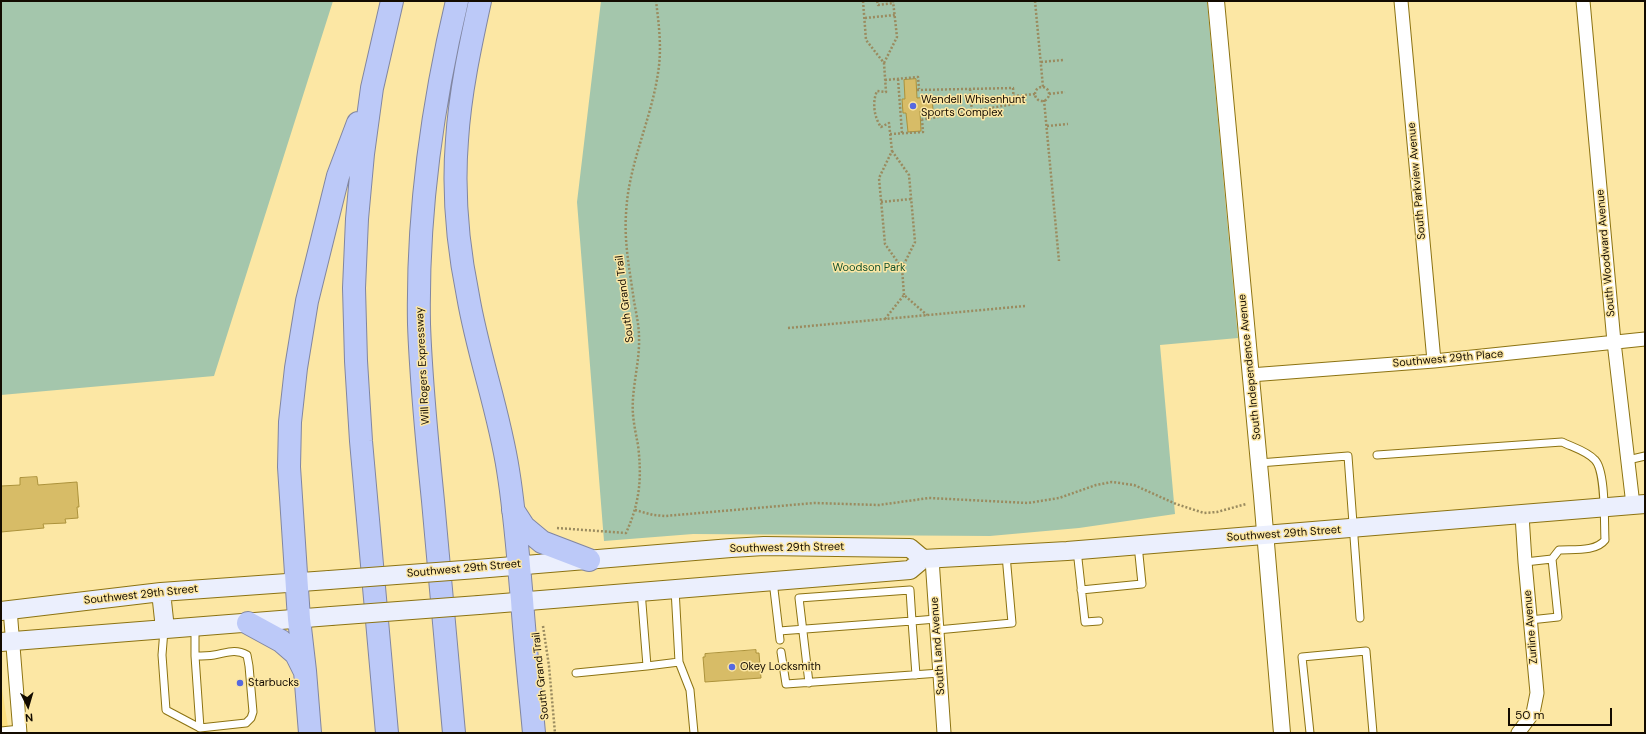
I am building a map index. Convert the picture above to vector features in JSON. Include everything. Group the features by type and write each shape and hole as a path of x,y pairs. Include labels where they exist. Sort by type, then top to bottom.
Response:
{"highway":[{"path":"387,733 361,441 356,361 354,288 363,154 372,88 392,1"},
{"name":"Will Rogers Expressway","path":"454,733 424,409 419,323 420,266 425,196 433,122 444,57 457,1"},
{"path":"480,1 466,64 457,141 457,206 462,259 468,296 500,428 508,470 519,565 534,733"},
{"path":"310,733 299,619 288,467 290,422 296,368 307,301 338,176 372,88"},
{"path":"513,509 524,527 542,542 589,560"},
{"path":"248,622 281,641 296,654 305,671"}],"main road":[{"name":"Southwest 29th Street","path":"6,610 161,592 764,546 910,548 928,559 1077,550 1353,529 1639,504"},
{"path":"7,642 910,570 928,559"},
{"path":"161,592 164,629"}],"street":[{"name":"South Independence Avenue","path":"1216,1 1259,463 1282,733"},
{"name":"South Parkview Avenue","path":"1401,1 1434,361"},
{"name":"South Woodward Avenue","path":"1583,1 1614,342 1628,460 1639,504"},
{"name":"Southwest 29th Place","path":"1250,375 1434,361 1645,339"},
{"name":"Zurline Avenue","path":"1518,733 1533,713 1537,693 1522,514"},
{"name":"South Land Avenue","path":"928,559 936,624 944,733"},
{"path":"6,610 7,642 20,731"}],"lane":[{"path":"1377,455 1562,442 1584,452 1596,460 1601,472 1605,540 1601,544 1594,547 1559,550 1552,559 1558,617 1530,620"},
{"path":"1259,463 1348,456 1360,618"},
{"path":"1628,460 1645,456"},
{"path":"1081,590 1142,584 1138,545"},
{"path":"1077,550 1085,622 1099,621"},
{"path":"779,631 829,627 846,622 878,619 936,624 1012,623 1006,555"},
{"path":"1525,562 1552,559"},
{"path":"773,581 780,640"},
{"path":"675,588 679,662 690,690 694,733"},
{"path":"808,683 799,598 826,600 876,596 910,590 916,675"},
{"path":"641,591 647,666"},
{"path":"828,620 829,627"},
{"path":"195,627 195,656 200,728"},
{"path":"164,629 162,655 166,710 200,728 246,724 251,718 253,712 247,655 242,652 233,651 222,652 214,655 195,656"},
{"path":"1310,733 1302,657 1366,651 1373,733"},
{"path":"781,652 786,684 940,673"},
{"path":"576,673 679,662"},
{"path":"1,731 20,731"}],"path":[{"name":"South Grand Trail","path":"554,528 626,532 635,510 640,484 640,466 633,407 638,367 639,335 627,247 626,213 631,175 648,118 658,72 660,51 656,1"},
{"path":"863,1 866,40 884,63"},
{"path":"877,1 878,4 894,2 897,37 884,63 886,92 878,90 875,96 874,105 878,122 881,127 889,123 892,151 909,175 915,242 902,268 904,295 885,319"},
{"path":"1036,1 1043,87"},
{"path":"864,18 895,16"},
{"path":"1041,62 1063,60"},
{"path":"885,80 918,77 918,90 1013,88 1014,104 921,120 923,132 890,134"},
{"path":"898,79 902,133"},
{"path":"1043,87 1047,88 1049,94"},
{"path":"1036,94 1037,90 1043,87"},
{"path":"970,89 972,112"},
{"path":"1044,100 1049,94 1065,92"},
{"path":"1013,96 1036,94"},
{"path":"1036,94 1039,99 1044,100"},
{"path":"1044,100 1059,262"},
{"path":"1047,126 1068,124"},
{"path":"892,151 879,178 881,202 885,244 902,268"},
{"path":"881,202 911,199"},
{"path":"904,295 928,315"},
{"path":"788,328 1025,306"},
{"path":"635,510 653,515 670,516 814,503 879,505 936,498 1028,503 1059,498 1096,485 1119,482 1134,485 1176,504 1204,513 1217,512 1246,504"},
{"name":"South Grand Trail","path":"543,624 549,666 555,733"}],"shaded area":[{"path":"1,682 9,733 1,733"}],"green space":[{"path":"1,1 333,1 214,376 1,395"},
{"name":"Woodson Park","path":"601,1 1207,1 1238,338 1160,345 1175,514 1079,528 990,536 693,534 604,541 577,202"}],"building":[{"path":"916,79 917,98 932,97 933,110 920,111 921,131 908,132 906,113 903,113 902,99 905,99 904,80"},
{"path":"37,477 38,485 77,482 79,507 77,507 78,518 65,519 66,523 43,524 44,528 1,532 1,486 20,485 20,478"},
{"name":"Okey Locksmith","path":"756,650 756,653 759,653 761,678 705,682 703,657 705,657 705,654"}],"place":[{"name":"Wendell Whisenhunt Sports Complex","path":"913,106"},
{"name":"Okey Locksmith","path":"732,667"},
{"name":"Starbucks","path":"240,683"}]}
